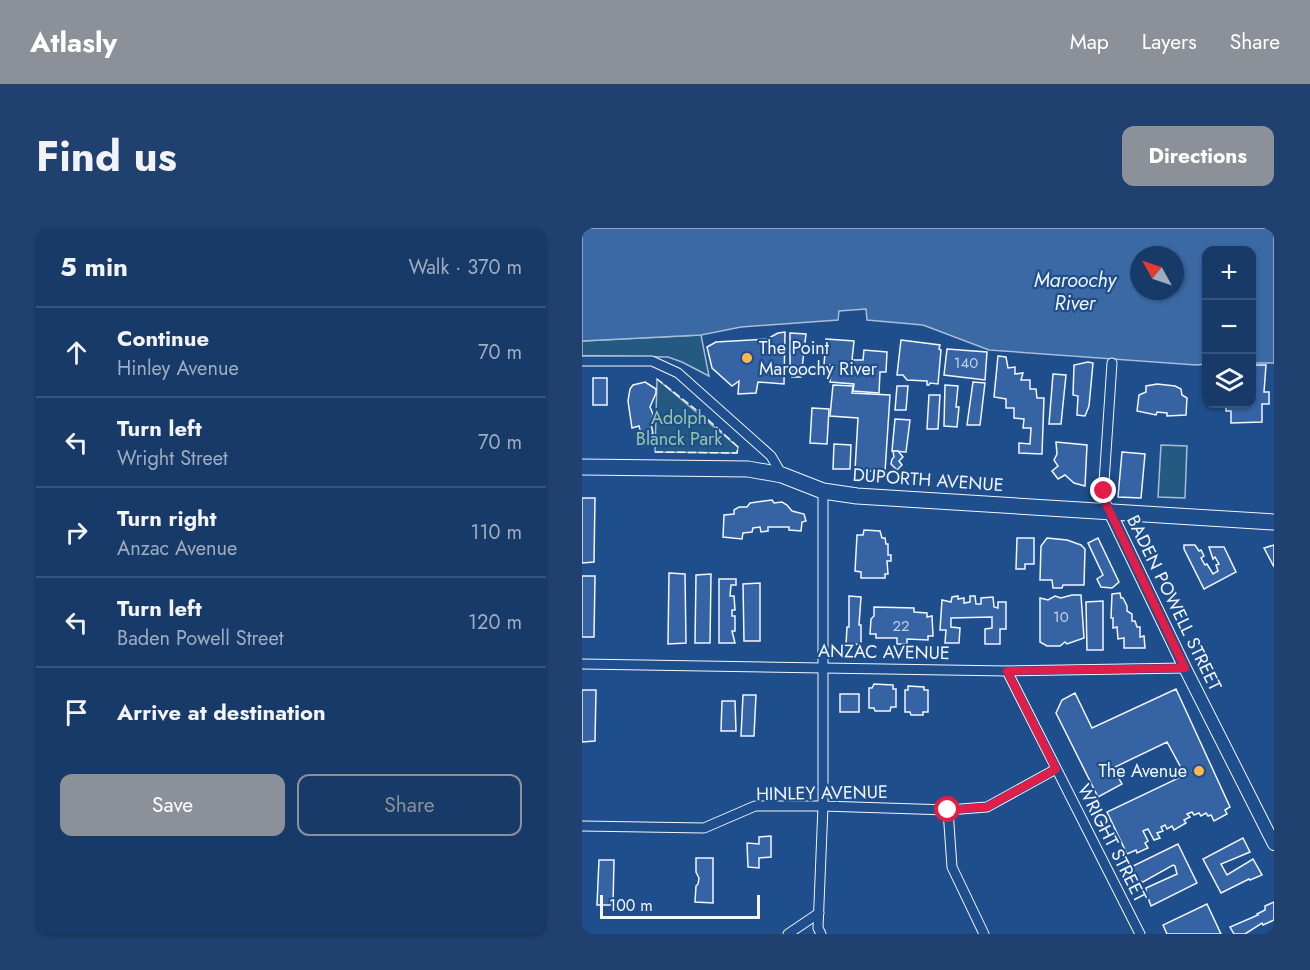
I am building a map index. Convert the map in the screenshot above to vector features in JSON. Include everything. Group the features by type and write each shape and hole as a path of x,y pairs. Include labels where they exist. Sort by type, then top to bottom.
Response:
{"main road":[{"name":"DUPORTH AVENUE","path":"582,468 748,469 782,475 823,491 857,496 1274,522"}],"street":[{"path":"582,361 652,361 678,373 771,456 782,475"},
{"name":"BADEN POWELL STREET","path":"1112,363 1103,498 1185,668 1274,844"},
{"path":"821,934 818,928 823,806 823,491"},
{"name":"ANZAC AVENUE","path":"582,664 1007,671 1185,668"},
{"name":"WRIGHT STREET","path":"1007,671 1140,934"},
{"name":"HINLEY AVENUE","path":"582,826 704,828 755,807 823,806 948,810 987,807 1056,769"},
{"path":"948,810 952,867 984,934"},
{"path":"788,934 819,913"}],"green space":[{"path":"701,335 709,376 668,357 582,356 582,341"},
{"name":"Adolph Blanck Park","path":"657,379 738,447 737,453 655,452"},
{"path":"1161,445 1187,446 1185,498 1158,497"}],"water":[{"name":"Maroochy River","path":"582,228 1274,228 1274,363 1256,363 1256,246 1202,246 1202,364 989,350 923,325 867,320 866,309 839,311 838,320 741,327 701,335 582,341"}],"building":[{"name":"The Point Maroochy River","path":"785,332 784,384 758,382 756,393 738,394 739,381 732,386 712,368 707,347 716,342 767,339"},
{"path":"790,333 806,334 801,377 792,377"},
{"path":"826,339 854,341 852,360 863,360 864,350 887,352 886,372 880,372 879,393 853,391 854,384 830,382 832,365 824,365"},
{"path":"901,340 940,345 938,384 927,385 927,381 907,380 903,375 897,375"},
{"path":"947,349 987,352 985,380 944,375"},
{"path":"998,356 1006,357 1008,368 1015,367 1015,374 1023,373 1021,380 1030,380 1030,389 1036,389 1037,398 1044,398 1042,454 1019,453 1019,443 1030,444 1031,428 1023,428 1024,419 1014,418 1014,408 1006,408 1006,399 994,397"},
{"path":"1093,363 1089,406 1085,416 1077,415 1078,396 1073,395 1074,365"},
{"path":"1256,365 1266,365 1264,392 1269,392 1269,404 1262,404 1262,422 1231,423 1231,411 1226,411 1226,408 1256,408"},
{"path":"1053,374 1066,375 1061,424 1049,424"},
{"path":"593,378 607,378 607,405 593,405"},
{"path":"645,382 656,389 656,393 650,407 653,414 651,423 653,434 642,437 639,426 632,428 628,401 633,385"},
{"path":"973,382 985,383 980,425 967,425"},
{"path":"1157,384 1181,389 1182,395 1187,398 1186,415 1167,416 1167,413 1157,412 1156,415 1137,411 1139,395 1146,392 1146,386"},
{"path":"833,385 853,386 852,393 890,395 885,472 855,470 858,418 830,416"},
{"path":"945,385 958,386 957,427 944,426"},
{"path":"897,386 908,386 906,410 895,410"},
{"path":"929,395 940,395 938,429 927,429"},
{"path":"812,408 829,409 827,444 810,443"},
{"path":"895,419 910,420 906,452 892,451"},
{"path":"1056,442 1087,445 1085,486 1074,483 1065,475 1058,479 1052,471 1058,466 1054,460 1057,454"},
{"path":"834,444 851,445 850,469 833,469"},
{"path":"893,451 898,451 903,457 899,461 902,465 897,470 891,464 894,457"},
{"path":"1122,452 1145,454 1141,498 1118,497"},
{"path":"582,498 595,498 594,562 582,563"},
{"path":"772,500 774,503 782,502 792,511 804,514 806,521 802,522 801,531 789,530 789,527 768,527 768,531 761,532 760,527 753,528 752,532 743,533 742,539 723,537 724,515 734,514 734,510 747,507 750,503"},
{"path":"864,530 880,531 882,538 885,538 888,544 888,555 891,555 891,561 887,561 888,574 885,574 885,578 861,578 861,572 855,571 857,535 863,535"},
{"path":"1017,538 1034,538 1034,564 1025,564 1025,569 1016,569"},
{"path":"1047,538 1067,540 1085,549 1084,585 1063,585 1062,588 1053,588 1052,580 1040,580 1041,546"},
{"path":"1098,538 1119,582 1112,588 1101,587 1097,579 1103,575 1088,543"},
{"path":"1184,545 1195,545 1199,551 1201,550 1204,556 1201,558 1213,574 1218,571 1216,565 1219,564 1215,557 1213,559 1209,547 1224,547 1236,572 1204,589"},
{"path":"1274,545 1274,567 1264,548"},
{"path":"669,573 685,574 686,643 668,644"},
{"path":"711,574 710,643 695,643 696,575"},
{"path":"582,576 595,576 594,637 582,637"},
{"path":"719,579 736,579 736,585 731,585 730,596 734,596 735,610 732,610 732,616 735,616 735,631 732,631 735,643 719,643"},
{"path":"760,583 760,641 744,641 743,584"},
{"path":"1120,593 1127,606 1127,611 1132,614 1132,621 1140,627 1140,637 1144,636 1145,648 1124,648 1124,638 1118,639 1117,627 1113,628 1112,594"},
{"path":"1081,595 1084,638 1067,644 1065,642 1060,646 1047,646 1040,642 1040,598 1048,600 1055,596 1061,598"},
{"path":"849,596 861,597 859,625 861,625 861,644 846,645 847,627 849,627"},
{"path":"958,596 958,599 964,598 964,603 970,602 970,596 975,596 976,604 981,604 981,598 993,597 994,607 998,608 998,602 1006,602 1006,629 1000,629 1000,644 985,644 985,629 992,628 992,617 951,618 951,627 960,628 959,643 945,643 946,630 940,630 942,600 951,602 952,597"},
{"path":"1103,601 1103,650 1087,650 1086,602"},
{"path":"874,607 914,608 914,612 927,613 927,617 932,616 933,636 928,636 928,640 907,639 907,644 897,644 897,638 876,638 876,634 870,634"},
{"path":"874,684 893,685 893,689 896,689 896,707 891,707 890,711 875,711 874,708 869,708 869,688 872,688"},
{"path":"908,686 924,687 924,690 928,690 928,712 923,712 923,715 911,715 910,712 905,712 905,690 908,690"},
{"name":"The Avenue","path":"1176,689 1230,807 1225,810 1227,814 1214,821 1211,815 1208,816 1206,813 1201,816 1199,813 1194,815 1192,812 1187,814 1190,817 1184,820 1186,823 1174,830 1172,826 1167,829 1165,825 1161,827 1163,831 1157,833 1160,838 1154,840 1148,829 1143,831 1148,841 1145,843 1148,848 1127,854 1107,812 1185,775 1167,742 1113,768 1122,784 1098,797 1056,713 1062,700 1075,693 1092,728"},
{"path":"582,690 596,690 595,741 582,742"},
{"path":"840,694 859,694 859,712 840,712"},
{"path":"743,695 756,695 754,736 741,736"},
{"path":"722,701 735,701 736,731 721,731"},
{"path":"771,836 771,857 759,858 759,868 748,867 747,843 759,844 759,837"},
{"path":"1243,838 1250,852 1221,864 1227,875 1253,859 1262,875 1221,893 1203,859"},
{"path":"1178,844 1197,883 1151,906 1146,888 1177,874 1175,866 1143,882 1131,867"},
{"path":"696,858 713,858 713,903 695,902 699,878 696,872"},
{"path":"599,860 614,860 613,905 597,905"},
{"path":"1274,902 1274,920 1263,925 1262,923 1245,934 1234,934 1230,927 1258,915 1265,910 1265,906"},
{"path":"1207,904 1221,934 1167,934 1163,925"}],"fence":[{"path":"655,452 737,453 738,447 704,416 657,379"}],"place":[{"name":"The Point Maroochy River","path":"747,358"},
{"name":"The Avenue","path":"1199,771"}],"route":[{"path":"948,810 987,807 1056,769 1007,671 1185,668 1103,498 1104,491"}]}
